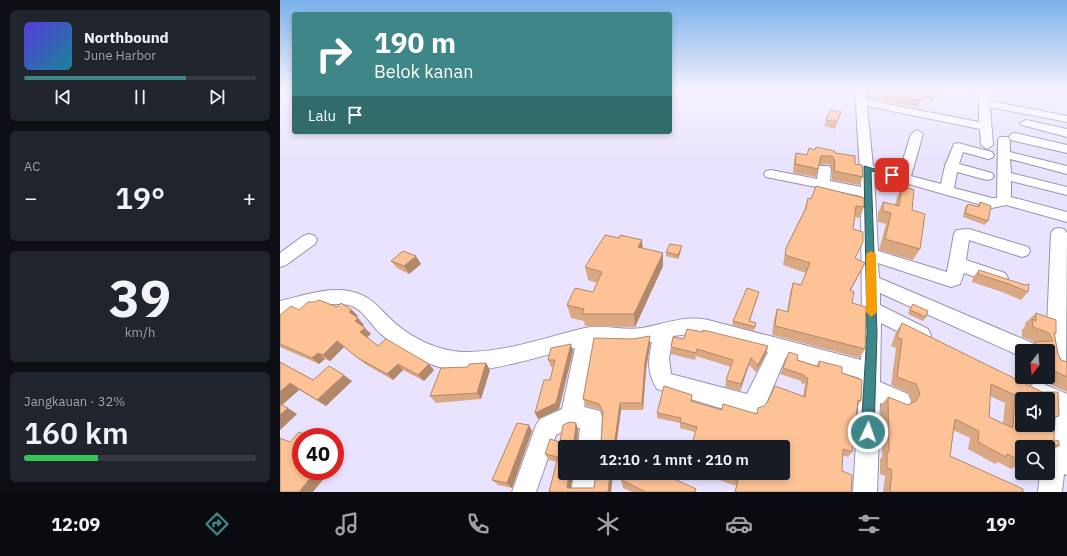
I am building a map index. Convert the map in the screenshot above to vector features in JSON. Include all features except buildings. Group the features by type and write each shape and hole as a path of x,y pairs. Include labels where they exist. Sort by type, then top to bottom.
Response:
{"street":[{"path":"862,113 867,168 871,255 870,380 865,492"},
{"path":"928,113 975,125 985,124"},
{"path":"947,190 958,147 987,150 985,113"},
{"path":"1036,113 1067,119"},
{"path":"1026,123 1067,133"},
{"path":"904,178 917,134"},
{"path":"1004,200 1004,154 1009,139 1067,149"},
{"path":"1004,154 1067,170"},
{"path":"952,166 987,176"},
{"path":"823,185 824,168"},
{"path":"867,168 992,203 1000,203 1004,200 1067,217"},
{"path":"772,174 867,193"},
{"path":"1004,175 1067,191"},
{"path":"871,255 945,280 954,279 962,234 965,233 1022,251"},
{"path":"1057,363 1060,233"},
{"path":"280,261 309,240"},
{"path":"957,264 1011,282"},
{"path":"871,282 1015,344"},
{"path":"280,308 334,298 347,298 362,302 376,313 384,326 411,344 440,358 450,361 482,360 587,336 635,337 664,332 676,328 695,326 780,347 870,380 900,401"},
{"path":"871,308 939,344"},
{"path":"664,332 658,367 659,376 664,382 747,405 753,404 757,399 780,347"},
{"path":"572,416 573,403 587,336"},
{"path":"1020,384 1062,403 1061,460 1050,492"},
{"path":"524,492 544,433 548,427 572,416 592,419 590,440"},
{"path":"583,492 585,480"}],"slow traffic":[{"path":"871,254 871,312"}],"route":[{"path":"868,432 872,333 871,255 867,168 892,175"}]}
